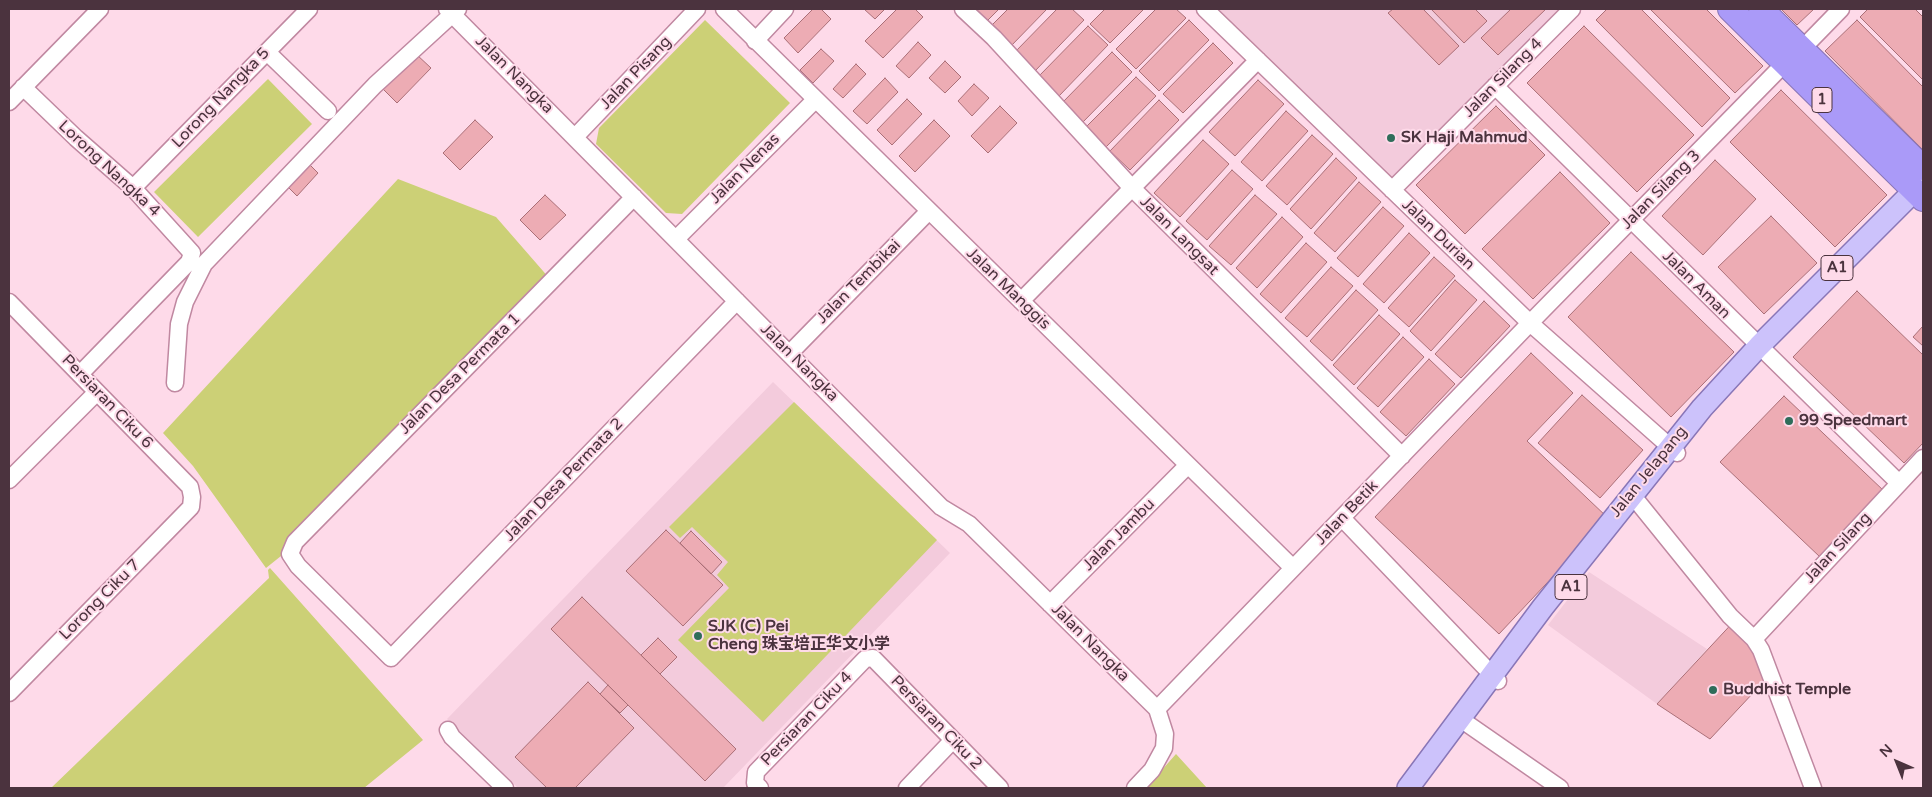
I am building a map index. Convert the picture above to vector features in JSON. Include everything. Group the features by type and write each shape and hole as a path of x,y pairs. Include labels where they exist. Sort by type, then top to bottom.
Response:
{"highway":[{"name":"1","path":"1730,9 1794,56 1923,168"},
{"name":"1","path":"1762,9 1794,56 1921,194"}],"main road":[{"name":"Jalan Jelapang","path":"1495,678 1637,501 1719,387 1762,350 1921,194"},
{"name":"Jalan Jelapang","path":"1408,788 1463,721 1603,529 1674,450"},
{"name":"Jalan Jelapang","path":"1420,788 1463,721"}],"street":[{"path":"9,102 100,9"},
{"name":"Lorong Nangka 5","path":"133,188 309,9"},
{"name":"Jalan Pisang","path":"575,137 697,9"},
{"name":"Jalan Manggis","path":"724,9 1293,568"},
{"path":"755,41 785,9"},
{"name":"Jalan Langsat","path":"963,9 994,38 1132,188 1402,456"},
{"name":"Jalan Durian","path":"1205,9 1392,190 1674,450"},
{"name":"Jalan Silang 4","path":"1392,190 1572,9"},
{"name":"Jalan Silang 3","path":"1534,320 1841,9"},
{"path":"175,383 179,324 185,302 204,264 376,85 452,10"},
{"name":"Jalan Nangka","path":"452,10 941,507 969,524 1157,709"},
{"path":"267,52 328,111"},
{"path":"1021,301 1258,60"},
{"name":"Jalan Aman","path":"1495,86 1899,483"},
{"name":"Lorong Nangka 4","path":"23,87 76,138 133,188 192,252 189,262 80,374"},
{"name":"Jalan Nenas","path":"676,239 815,100"},
{"name":"Jalan Desa Permata 1","path":"391,658 298,566 290,554 295,542 634,197"},
{"name":"Jalan Tembikai","path":"789,354 929,211"},
{"name":"Jalan Desa Permata 2","path":"391,658 737,301"},
{"name":"Persiaran Ciku 6","path":"9,302 190,486 191,507"},
{"name":"Jalan Betik","path":"1157,709 1534,320"},
{"path":"9,480 97,392"},
{"name":"Jalan Silang","path":"1754,638 1923,458"},
{"name":"Jalan Jambu","path":"1050,604 1188,465"},
{"path":"1637,501 1730,616 1754,638 1761,650 1813,788"},
{"name":"Lorong Ciku 7","path":"9,692 191,507"},
{"path":"1342,518 1495,678"},
{"name":"Persiaran Ciku 2","path":"873,658 1000,788"},
{"name":"Persiaran Ciku 4","path":"760,788 755,782 756,772 865,659 873,658"},
{"path":"1135,788 1152,770 1164,748 1165,734 1157,709"},
{"path":"1463,721 1560,788"},
{"path":"448,730 452,737 505,788"},
{"path":"907,788 953,740"}],"shaded area":[{"name":"SK Haji Mahmud","path":"1207,9 1572,9 1392,190"},
{"name":"SJK (C) Pei Cheng 珠宝培正华文小学","path":"773,382 950,553 723,788 518,788 447,719"},
{"path":"1589,572 1707,649 1657,704 1548,625"}],"green space":[{"path":"705,20 790,103 682,214 666,213 596,144 599,128"},
{"path":"268,79 312,124 198,237 154,192"},
{"path":"398,179 496,217 550,279 291,548 266,568 193,466 163,433"},
{"path":"794,402 937,540 763,722 678,640 729,588 717,575 728,562 692,527 680,538 669,527"},
{"path":"270,568 423,740 364,788 51,788 269,578 268,570"},
{"path":"1176,754 1207,788 1146,788"}],"building":[{"path":"813,9 821,9 831,19 798,53 784,38"},
{"path":"864,9 885,9 875,19"},
{"path":"897,9 915,9 923,17 883,58 865,41"},
{"path":"971,9 999,9 985,23"},
{"path":"1008,9 1047,9 1010,47 990,27"},
{"path":"1057,9 1072,9 1084,20 1035,71 1015,52"},
{"path":"1105,9 1144,9 1110,43 1090,24"},
{"path":"1156,9 1176,9 1186,18 1136,69 1116,49"},
{"path":"1393,9 1423,9 1459,46 1439,65 1388,13"},
{"path":"1431,9 1475,9 1487,21 1464,43"},
{"path":"1511,9 1546,9 1498,55 1481,38"},
{"path":"1607,9 1641,9 1730,98 1702,127 1596,20"},
{"path":"1650,9 1706,9 1763,66 1735,93"},
{"path":"1781,9 1814,9 1797,25"},
{"path":"1868,9 1915,9 1923,17 1923,80 1860,17"},
{"path":"1189,20 1209,40 1159,91 1139,71"},
{"path":"1857,20 1923,87 1923,150 1825,51"},
{"path":"1088,26 1108,45 1059,96 1039,76"},
{"path":"1584,26 1694,135 1637,192 1527,83"},
{"path":"918,42 931,55 909,78 896,66"},
{"path":"1213,43 1233,63 1183,113 1163,94"},
{"path":"821,49 834,61 813,83 800,70"},
{"path":"1112,52 1132,72 1082,123 1062,103"},
{"path":"416,54 431,68 397,103 383,89"},
{"path":"945,61 961,77 945,93 929,78"},
{"path":"856,64 866,74 843,98 833,89"},
{"path":"1136,77 1156,96 1106,147 1086,127"},
{"path":"885,78 898,92 867,124 853,111"},
{"path":"1258,80 1284,104 1235,156 1209,132"},
{"path":"974,84 989,98 972,116 958,101"},
{"path":"1781,90 1887,195 1835,247 1730,142"},
{"path":"907,99 922,114 892,145 877,130"},
{"path":"1159,100 1179,120 1130,170 1110,151"},
{"path":"1000,106 1017,123 988,153 971,136"},
{"path":"1496,106 1545,155 1465,234 1416,185"},
{"path":"1286,111 1308,131 1262,181 1241,162"},
{"path":"475,120 493,137 460,170 443,153"},
{"path":"934,120 950,136 915,172 899,156"},
{"path":"1312,135 1333,154 1287,205 1266,186"},
{"path":"1203,140 1229,164 1180,217 1154,193"},
{"path":"1336,158 1357,178 1311,229 1290,209"},
{"path":"1715,160 1756,199 1703,255 1662,216"},
{"path":"306,161 318,173 297,196 284,183"},
{"path":"1232,170 1253,189 1207,240 1186,221"},
{"path":"1560,172 1610,223 1533,299 1482,249"},
{"path":"1359,182 1381,202 1335,252 1314,233"},
{"path":"545,195 566,215 540,240 520,220"},
{"path":"1255,195 1277,214 1231,265 1209,246"},
{"path":"1383,207 1404,226 1358,277 1337,258"},
{"path":"1771,216 1817,263 1764,314 1718,267"},
{"path":"1282,217 1303,237 1257,288 1236,268"},
{"path":"1409,233 1430,253 1384,303 1363,284"},
{"path":"1306,243 1327,262 1281,313 1260,294"},
{"path":"1631,252 1734,352 1671,417 1568,317"},
{"path":"1434,257 1455,276 1409,327 1388,308"},
{"path":"1331,267 1353,286 1307,337 1285,318"},
{"path":"1455,280 1477,300 1431,351 1410,331"},
{"path":"1356,290 1378,310 1332,361 1310,341"},
{"path":"1857,291 1923,355 1923,443 1904,463 1793,357"},
{"path":"1484,301 1510,326 1461,378 1435,354"},
{"path":"1379,315 1400,334 1354,385 1333,365"},
{"path":"1923,326 1923,346 1913,337"},
{"path":"1403,337 1424,357 1378,407 1357,388"},
{"path":"1531,353 1573,393 1527,441 1608,518 1499,634 1375,517"},
{"path":"1429,359 1455,384 1406,436 1380,412"},
{"path":"1582,395 1643,450 1600,498 1538,443"},
{"path":"1784,396 1884,491 1820,557 1720,462"},
{"path":"666,530 723,585 683,626 626,571"},
{"path":"691,531 722,562 711,574 680,543"},
{"path":"582,597 736,749 705,781 551,629"},
{"name":"Buddhist Temple","path":"1738,617 1769,676 1710,739 1657,704"},
{"path":"658,638 677,657 660,674 641,655"},
{"path":"588,682 634,728 575,788 547,788 515,757"},
{"path":"608,685 628,705 620,713 600,694"}],"place":[{"name":"SK Haji Mahmud","path":"1391,138"},
{"name":"99 Speedmart","path":"1789,421"},
{"name":"SJK (C) Pei Cheng 珠宝培正华文小学","path":"698,636"},
{"name":"Buddhist Temple","path":"1713,690"}]}
